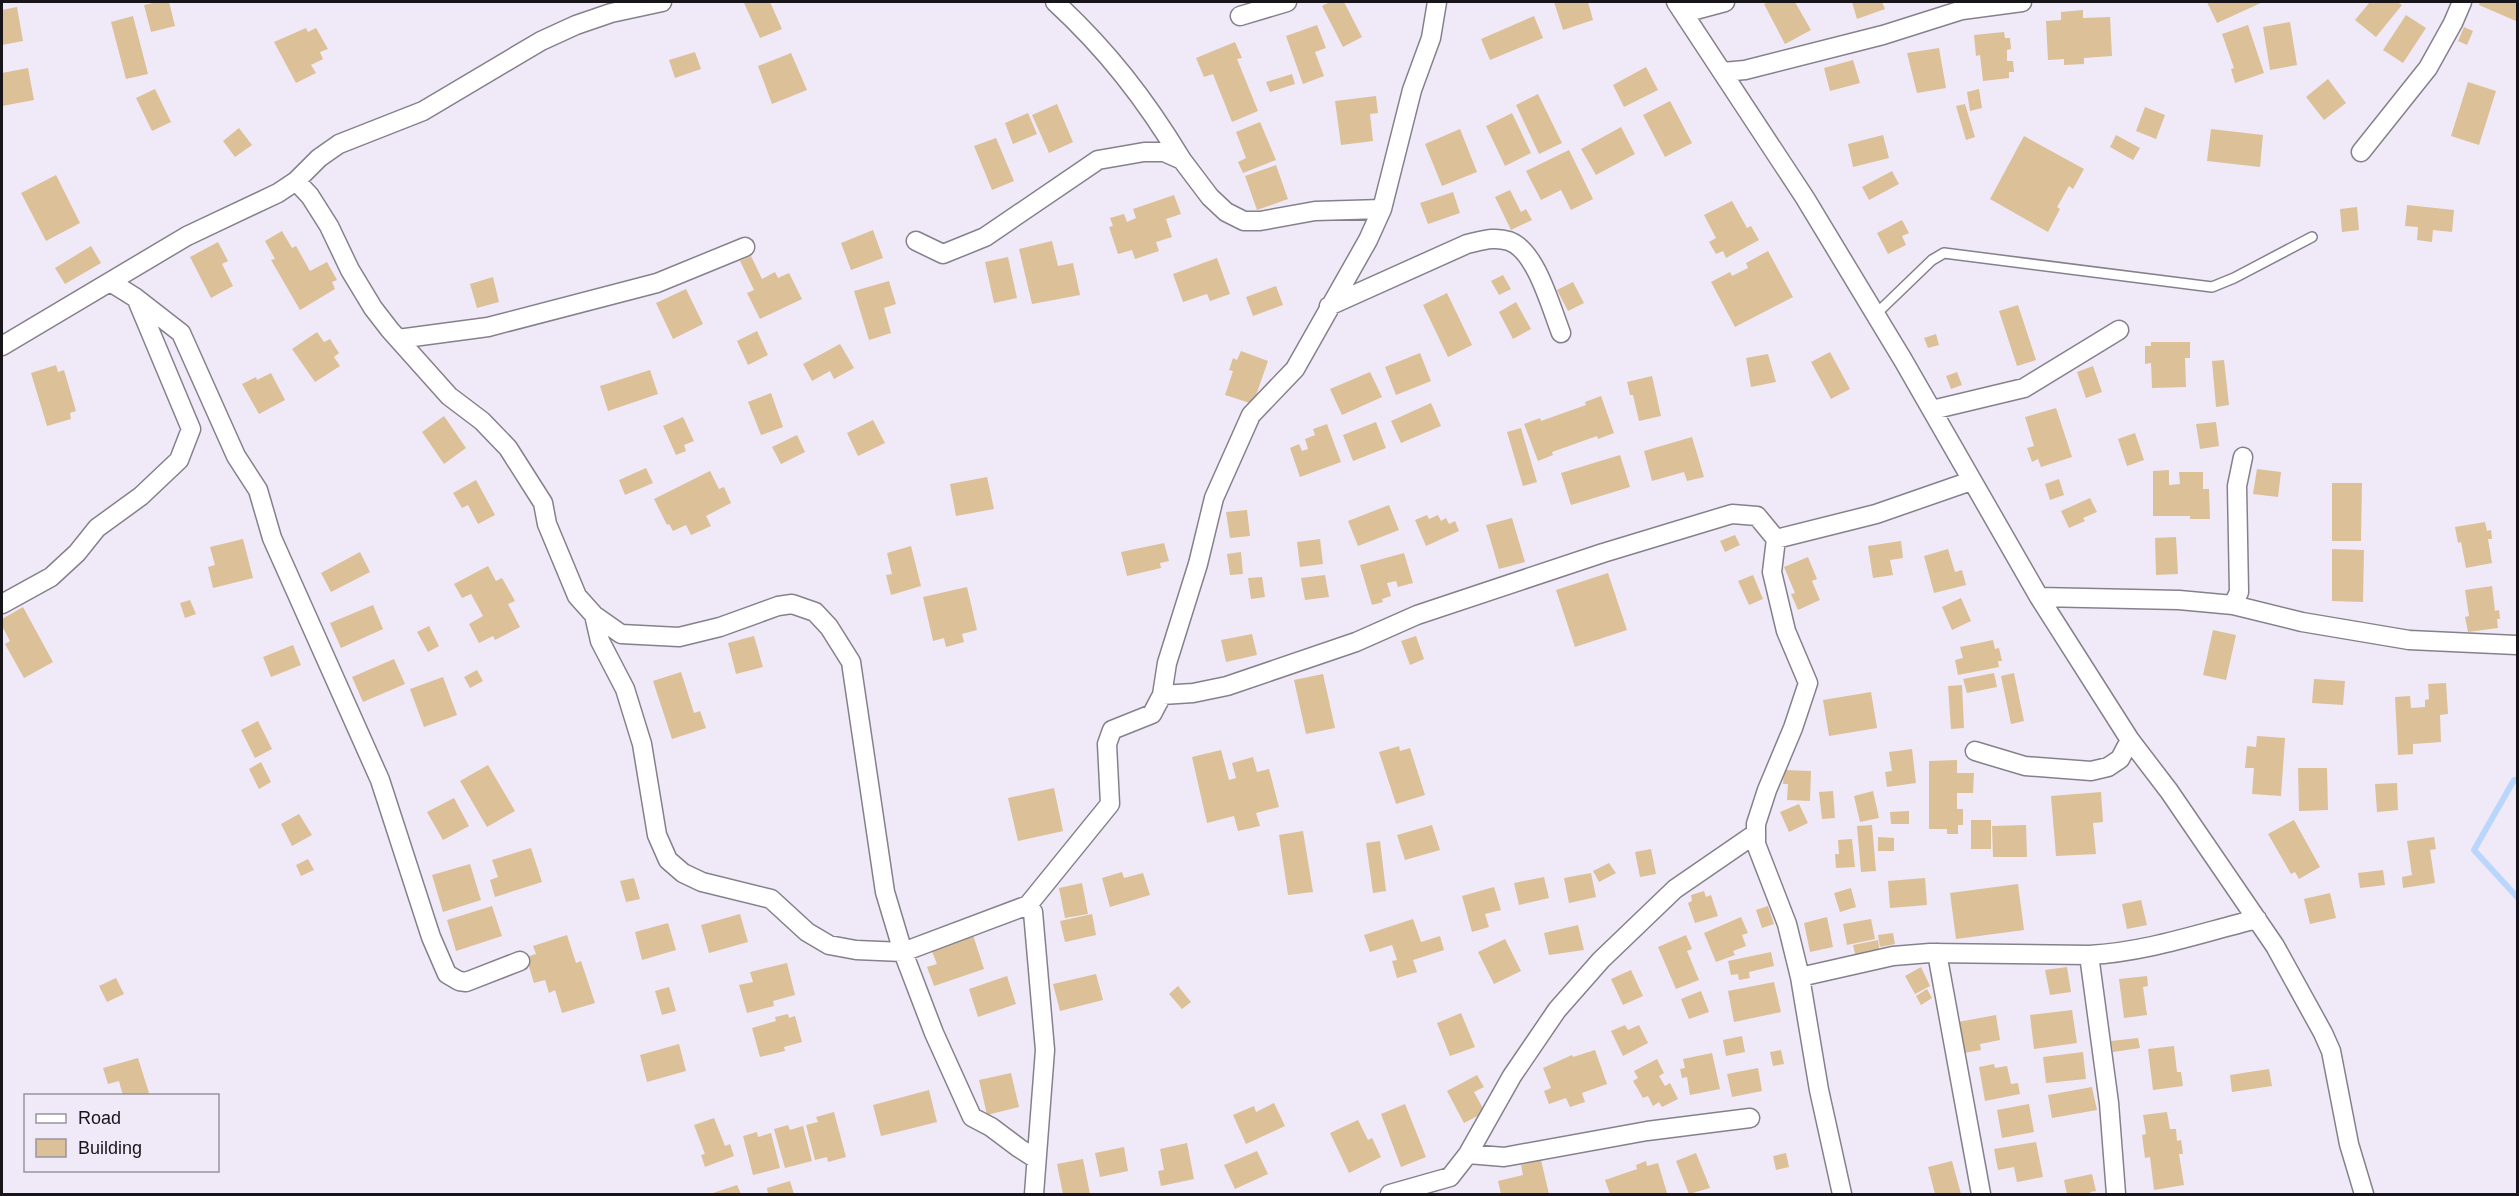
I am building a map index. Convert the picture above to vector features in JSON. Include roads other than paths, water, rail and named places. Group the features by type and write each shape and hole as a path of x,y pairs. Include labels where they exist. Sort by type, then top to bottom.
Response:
{"street":[{"path":"2,346 112,283 187,236 256,204 296,181 319,158 339,144 423,111 541,41 576,25 611,13 662,2"},
{"path":"1055,2 1099,44 1137,91 1182,160 1210,197 1226,212 1244,221 1260,221 1315,211 1382,210"},
{"path":"1240,16 1287,2"},
{"path":"594,615 600,641 625,689 642,744 657,835 668,860 683,873 702,882 771,899 807,932 829,945 856,950 903,952 1028,905 1110,804 1107,744 1112,730 1152,714 1162,694 1167,663 1198,564 1214,498 1251,415 1295,369 1368,240 1382,210 1412,90 1431,38 1437,2"},
{"path":"1725,2 1680,7 1805,198 1932,410 2039,597 2130,740 2169,791 2275,946 2324,1033 2331,1051 2349,1144 2364,1194"},
{"path":"1723,72 1745,70 1883,35 1962,10 2022,2"},
{"path":"2361,153 2428,68 2462,2"},
{"path":"916,241 943,254 985,237 1098,160 1121,155 1164,152 1182,160"},
{"path":"296,181 310,196 329,226 350,270 373,308 448,396 482,421 508,448 543,503 547,524 577,596 594,615 621,634 679,637 720,627 778,606 792,604 815,612 829,627 851,662 885,892 903,952 934,1033 972,1117 992,1126 1018,1148 1036,1159"},
{"path":"1329,306 1467,244 1492,238 1511,241 1530,257 1561,333"},
{"path":"398,339 488,327 572,306 657,283 745,247"},
{"path":"112,283 136,298 181,333 236,456 258,490 272,538 380,780 431,937 447,974 466,982 520,962"},
{"path":"2,604 51,577 77,553 97,528 141,496 179,460 191,429 136,298"},
{"path":"1932,410 2024,388 2119,330"},
{"path":"2233,605 2239,592 2237,486 2243,457"},
{"path":"1776,539 1876,514 1971,481"},
{"path":"1162,694 1193,693 1227,686 1356,642 1417,615 1603,553 1732,514 1757,516 1776,539 1772,572 1786,631 1808,683 1756,824 1756,844 1787,924 1800,977 1819,1090 1842,1194"},
{"path":"2039,597 2179,600 2233,605 2302,622 2409,640 2516,645"},
{"path":"1975,751 2025,766 2091,771 2108,767 2120,759 2130,740"},
{"path":"1390,1194 1450,1177 1468,1154 1512,1076 1557,1010 1602,960 1675,888 1755,834"},
{"path":"1028,905 1033,912 1045,1050 1034,1194"},
{"path":"1800,977 1893,956 1937,953 2089,955 2118,953 2173,943 2257,919"},
{"path":"1937,953 1981,1194"},
{"path":"2089,955 2109,1103 2116,1194"},
{"path":"1468,1154 1504,1157 1647,1131 1750,1118"}],"lane":[{"path":"1875,314 1923,268 1944,253 2212,287 2313,237"}],"waterway":[{"path":"2518,780 2514,780 2474,850 2518,898"}]}
